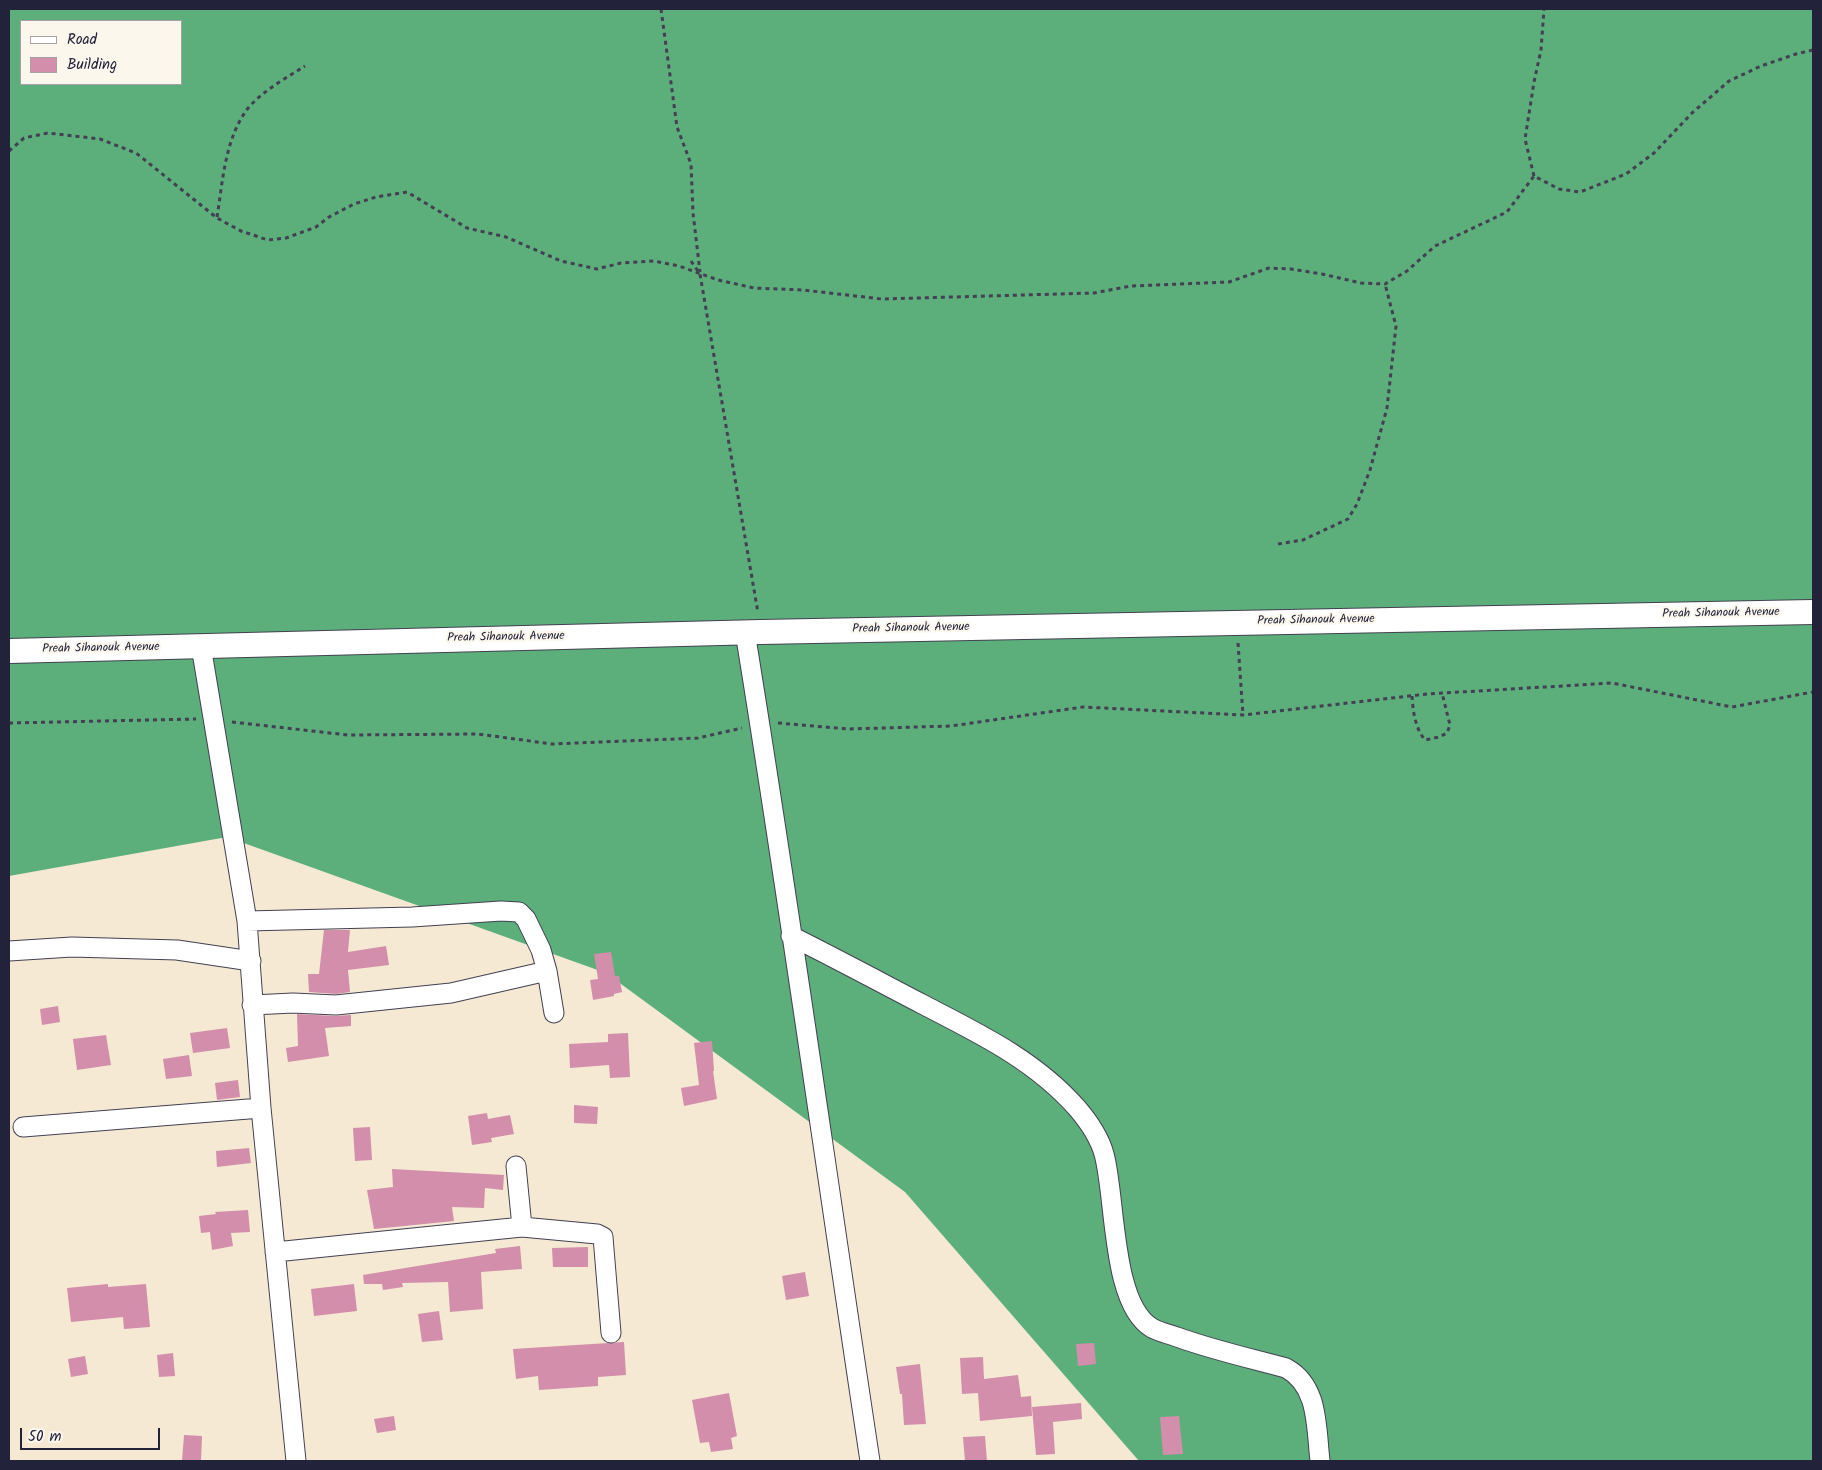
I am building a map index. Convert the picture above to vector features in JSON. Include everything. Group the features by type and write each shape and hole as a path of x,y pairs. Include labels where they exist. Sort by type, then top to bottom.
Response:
{"street":[{"name":"Preah Sihanouk Avenue","path":"9,651 753,632 1813,612"},
{"path":"753,632 760,722 870,1461"},
{"path":"201,646 247,922 261,1108 296,1461"},
{"path":"247,922 519,912 526,918 541,950 547,971 554,1013"},
{"path":"791,936 995,1043 1034,1068 1059,1089 1087,1120 1097,1135 1104,1153 1120,1266 1129,1297 1136,1311 1152,1328 1206,1347 1286,1368 1296,1374 1306,1385 1312,1397 1320,1461"},
{"path":"9,950 72,947 177,950 251,961"},
{"path":"252,1005 293,1003 336,1004 452,993 547,971"},
{"path":"23,1127 261,1108"},
{"path":"516,1166 522,1227"},
{"path":"275,1252 522,1227 597,1234 603,1237 611,1333"}],"path":[{"path":"661,9 677,127 691,164 692,214 753,632"},
{"path":"1544,9 1541,50 1525,139 1534,176 1559,189 1580,192 1626,174 1654,153 1692,113 1730,81 1761,66 1813,50"},
{"path":"217,218 227,154 236,128 250,107 270,89 305,66"},
{"path":"9,151 24,138 48,133 100,139 136,153 217,218 241,231 268,240 286,238 316,227 328,217 354,204 376,197 408,192 467,228 506,237 561,261 596,269 621,264 654,261 679,266 718,280 754,288 803,290 882,299 1094,293 1131,286 1228,282 1269,268 1322,274 1361,283 1385,284 1407,272 1435,246 1507,212 1534,176"},
{"path":"691,261 700,274"},
{"path":"1278,544 1303,540 1348,519 1358,504 1370,470 1387,408 1396,326 1385,284"},
{"path":"1236,622 1243,715"},
{"path":"9,723 212,719 348,735 478,734 552,744 698,738 732,732 760,722 848,729 951,726 1083,708 1243,715 1412,696 1612,683 1732,707 1813,692"},
{"path":"1412,696 1413,711 1419,734 1425,740 1447,734 1450,725 1442,694"}],"green space":[{"path":"9,9 1813,9 1813,1461 1139,1461 905,1192 606,973 227,837 9,876"}],"building":[{"path":"324,930 350,930 348,952 386,946 389,965 348,970 350,992 336,994 309,992 308,974 319,974"},
{"path":"611,952 615,976 619,976 622,992 614,994 614,996 593,1000 590,980 598,979 594,954"},
{"path":"58,1006 60,1022 42,1025 40,1009"},
{"path":"297,1014 351,1015 351,1026 325,1028 329,1056 288,1062 286,1048 298,1046"},
{"path":"227,1028 230,1048 193,1053 190,1033"},
{"path":"628,1033 630,1077 610,1078 609,1065 570,1068 569,1044 608,1042 608,1034"},
{"path":"106,1035 111,1065 77,1070 73,1039"},
{"path":"712,1041 713,1071 717,1099 684,1106 681,1088 699,1085 694,1043"},
{"path":"189,1055 192,1076 166,1079 163,1059"},
{"path":"238,1080 240,1097 217,1100 215,1083"},
{"path":"574,1105 598,1107 597,1124 574,1123"},
{"path":"487,1113 488,1119 510,1115 514,1134 491,1138 492,1142 472,1145 468,1116"},
{"path":"370,1127 372,1160 355,1161 353,1128"},
{"path":"249,1148 251,1163 217,1167 216,1151"},
{"path":"392,1169 504,1175 503,1190 485,1188 484,1208 452,1207 454,1221 374,1229 367,1190 393,1187"},
{"path":"248,1210 250,1232 231,1233 233,1246 212,1250 210,1232 201,1233 199,1216 216,1214 215,1212"},
{"path":"520,1246 522,1269 481,1272 483,1309 450,1312 448,1282 402,1283 403,1287 383,1290 382,1284 364,1284 363,1275 496,1253 495,1249"},
{"path":"588,1247 588,1267 553,1267 552,1248"},
{"path":"805,1272 809,1296 786,1300 782,1276"},
{"path":"108,1284 108,1287 146,1284 150,1327 124,1329 123,1317 71,1322 67,1288"},
{"path":"354,1284 357,1311 314,1316 311,1289"},
{"path":"439,1311 443,1340 422,1342 418,1314"},
{"path":"624,1342 626,1375 598,1377 598,1386 539,1390 538,1376 516,1379 513,1349"},
{"path":"1094,1343 1096,1364 1078,1366 1076,1344"},
{"path":"173,1353 175,1376 159,1377 157,1355"},
{"path":"85,1356 88,1374 71,1377 68,1359"},
{"path":"983,1357 984,1379 1018,1375 1021,1397 1031,1396 1032,1416 980,1421 978,1393 962,1394 960,1358"},
{"path":"920,1364 926,1424 904,1425 902,1394 900,1394 896,1367"},
{"path":"729,1393 737,1436 731,1438 733,1449 711,1452 709,1442 700,1443 692,1400"},
{"path":"1081,1403 1082,1419 1053,1422 1055,1454 1036,1455 1032,1407"},
{"path":"394,1416 396,1430 377,1433 374,1419"},
{"path":"1179,1416 1183,1454 1163,1455 1160,1417"},
{"path":"184,1435 202,1436 201,1461 182,1461"},
{"path":"985,1436 987,1461 965,1461 963,1437"}]}
